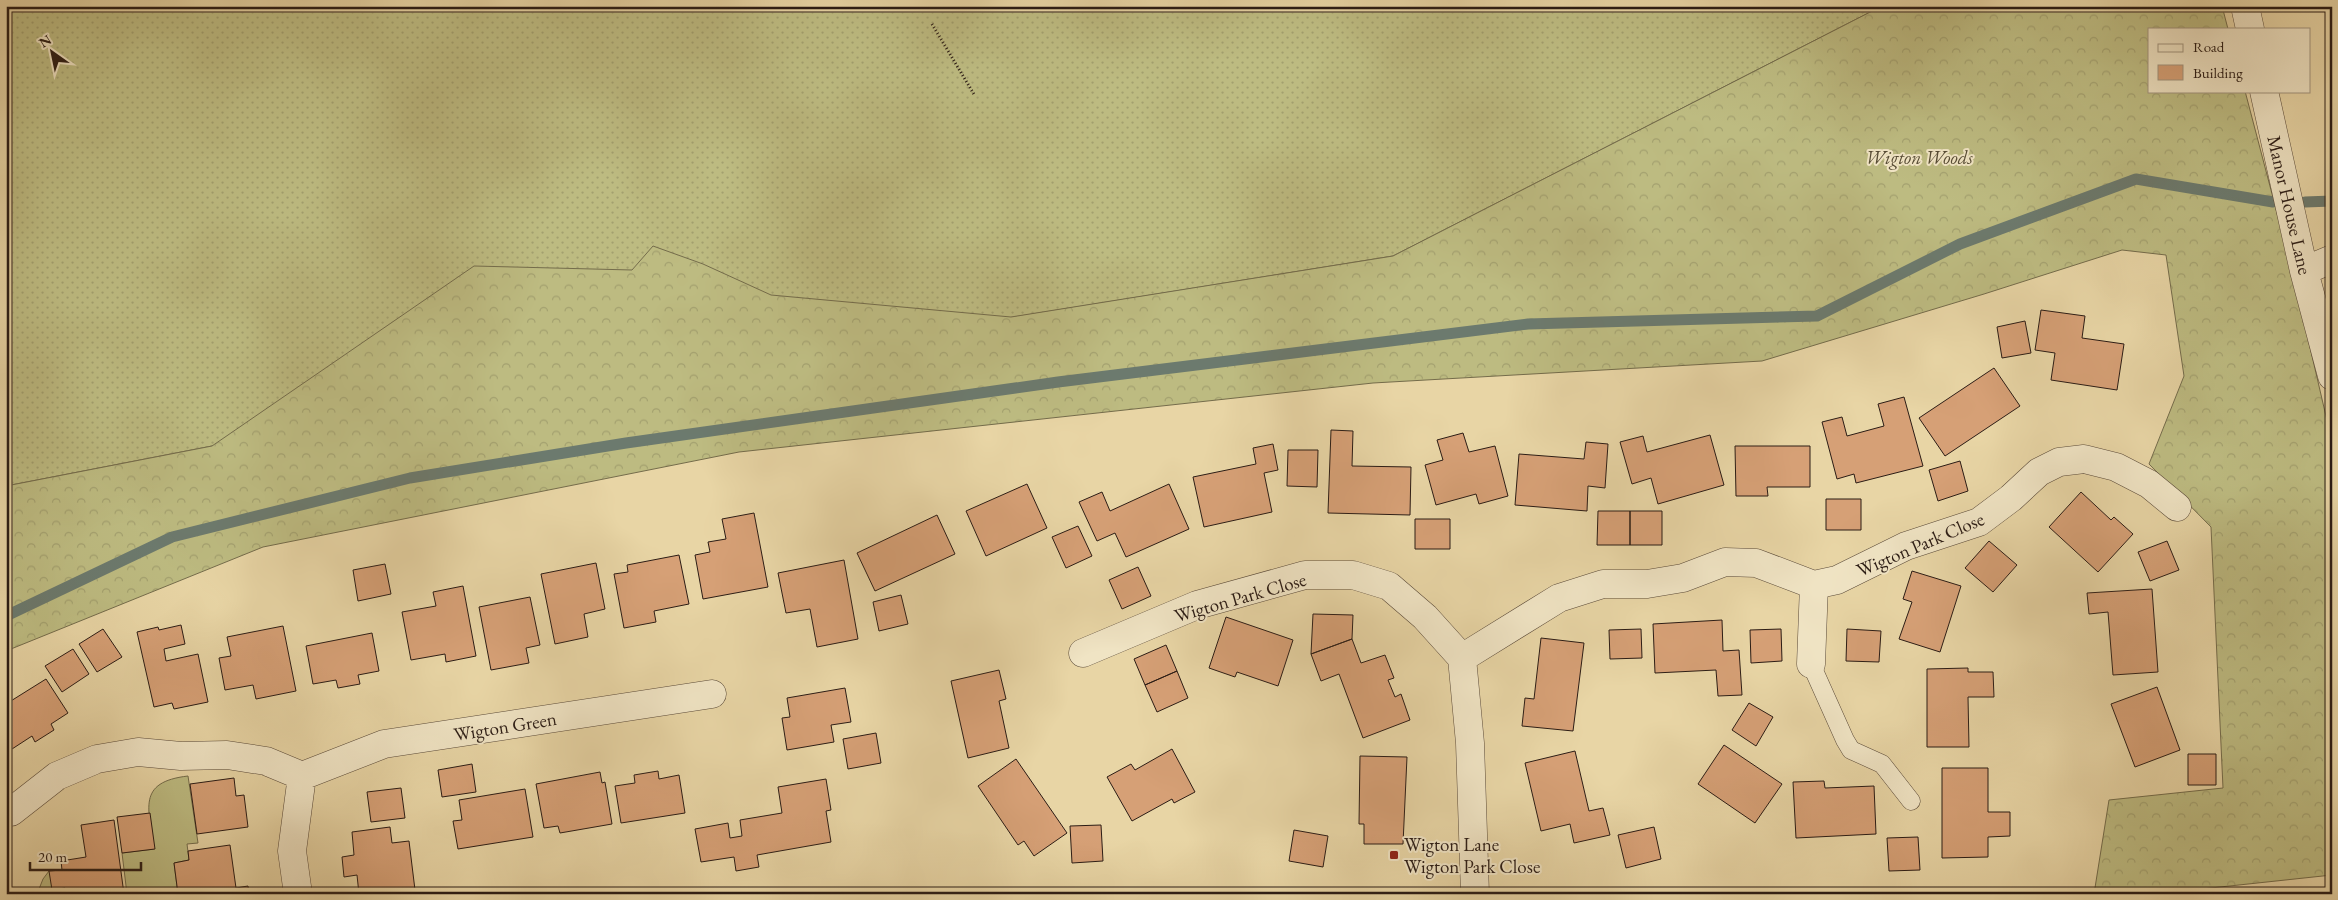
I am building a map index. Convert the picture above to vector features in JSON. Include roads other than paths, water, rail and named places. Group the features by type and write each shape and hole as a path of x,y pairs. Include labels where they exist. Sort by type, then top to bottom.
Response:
{"street":[{"path":"2245,6 2250,28"},
{"name":"Manor House Lane","path":"2264,92 2304,271 2332,376"},
{"path":"2304,271 2332,259"},
{"name":"Wigton Park Close","path":"1814,585 1837,580 1906,546 1979,522 2011,498 2039,472 2059,462 2084,459 2116,467 2149,484 2177,507"},
{"path":"1475,894 1470,743 1462,658 1559,598 1603,584 1646,584 1682,578 1726,562 1756,563 1814,585 1811,664"},
{"name":"Wigton Park Close","path":"1083,653 1197,605 1305,575 1353,575 1389,586 1425,618 1462,658"},
{"name":"Wigton Green","path":"302,776 384,744 712,694"},
{"path":"11,812 57,776 97,759 138,752 181,756 227,755 266,761 302,776 292,851 298,894"}],"lane":[{"path":"1811,664 1845,740 1852,750 1882,764 1911,801"}],"waterway":[{"path":"6,616 172,537 410,478 626,443 1058,382 1528,324 1817,316 1960,244 2136,179 2273,202"},
{"path":"2305,202 2332,201"}],"place":[{"name":"Wigton Lane Wigton Park Close","path":"1394,855"}],"park label":[{"name":"Wigton Woods","path":"1919,157"}]}
